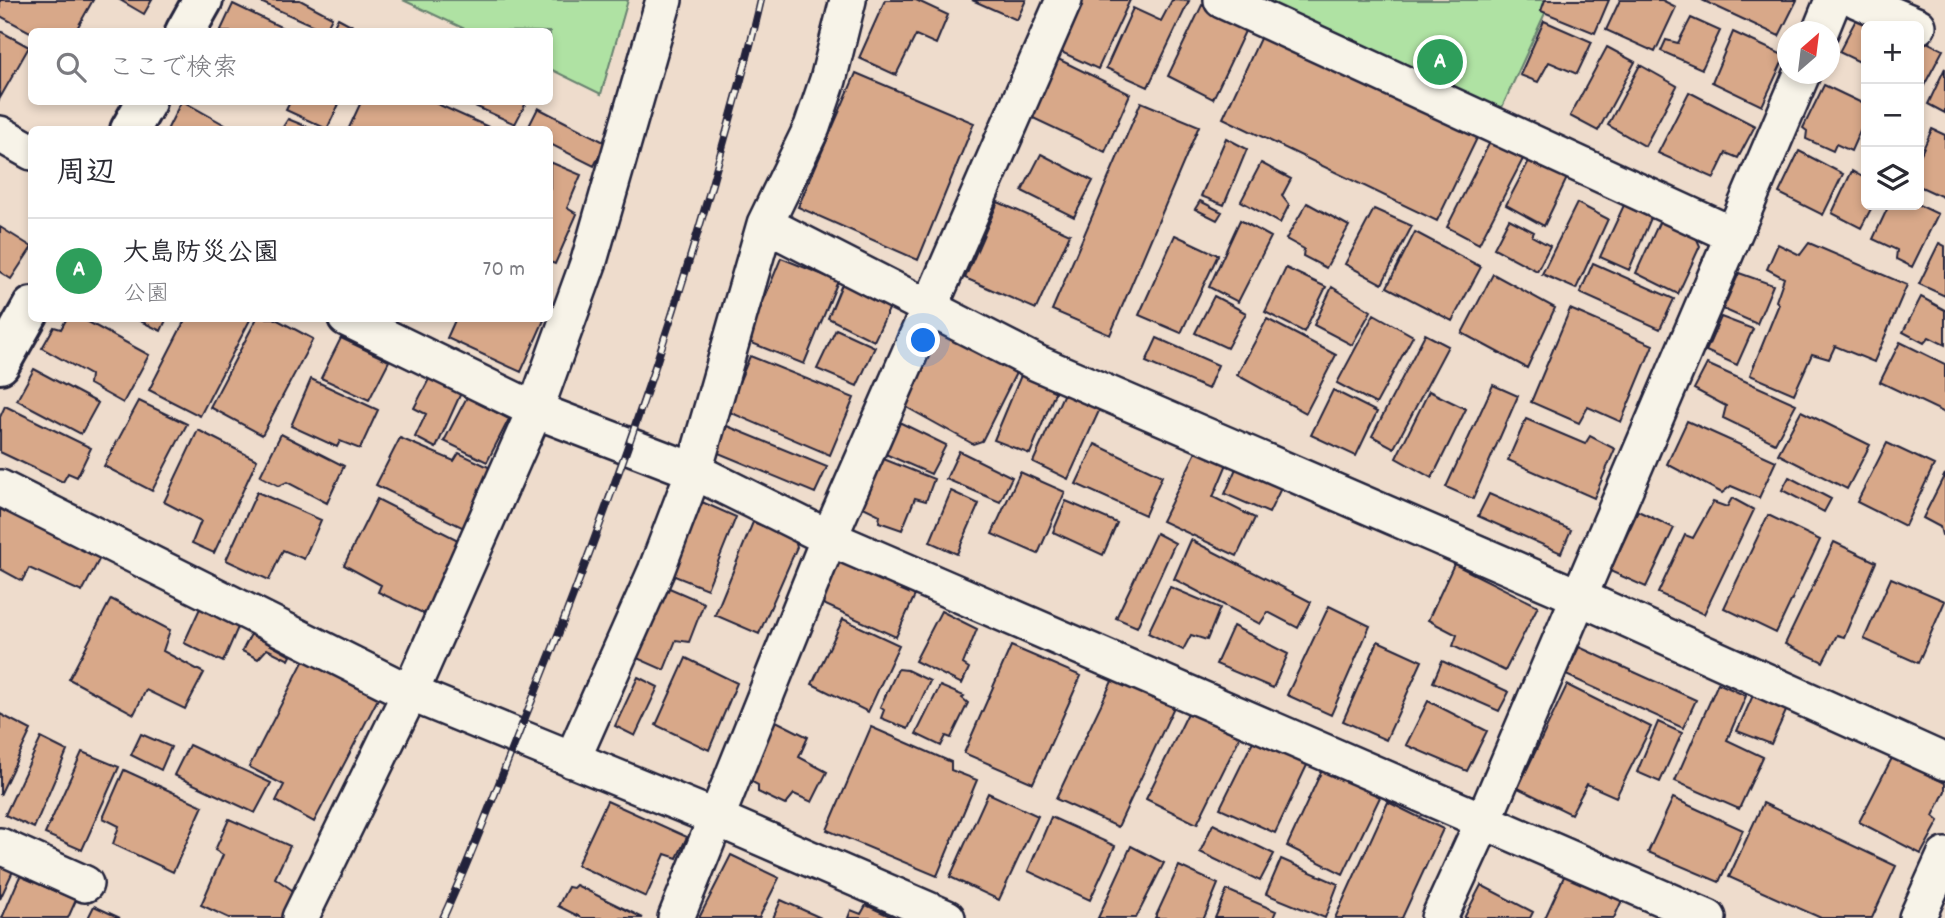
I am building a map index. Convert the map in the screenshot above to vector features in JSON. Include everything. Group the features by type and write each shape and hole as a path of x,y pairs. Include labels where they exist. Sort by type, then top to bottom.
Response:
{"street":[{"path":"188,28 203,0"},
{"path":"132,126 144,105"},
{"path":"0,364 28,314"}],"lane":[{"path":"300,918 411,693 536,410 589,261 664,0"},
{"path":"572,760 656,571 694,471 765,224 812,127 828,80 848,0"},
{"path":"676,918 829,538 1064,0"},
{"path":"1222,0 1733,235"},
{"path":"1824,21 1833,0"},
{"path":"1857,0 1906,21"},
{"path":"1924,29 1945,38"},
{"path":"1438,918 1483,822 1798,84"},
{"path":"0,134 28,150"},
{"path":"765,224 1037,363 1579,597 1945,762"},
{"path":"354,322 536,410 694,471 829,538 1708,918"},
{"path":"0,488 411,693 716,818 947,918"},
{"path":"0,846 85,884"},
{"path":"1917,918 1945,856"}],"green space":[{"path":"403,0 628,0 601,94 553,70 553,28 463,28"},
{"path":"1222,0 1551,0 1494,125"}],"building":[{"path":"0,0 93,0 77,28 28,28 28,31 0,16"},
{"path":"120,0 152,0 144,14"},
{"path":"256,0 300,0 332,17 326,28 318,28"},
{"path":"885,0 916,0 948,15 936,44 916,35 896,75 859,58"},
{"path":"972,0 1026,0 1017,20"},
{"path":"1081,0 1130,0 1098,69 1057,50"},
{"path":"1172,0 1189,1 1148,87 1106,68 1133,8 1161,21"},
{"path":"1545,0 1609,0 1595,33 1541,11"},
{"path":"1620,0 1662,0 1676,7 1655,52 1606,30"},
{"path":"1702,0 1797,0 1786,21 1777,21 1777,35"},
{"path":"233,4 283,28 222,28"},
{"path":"1202,5 1247,27 1213,99 1168,76"},
{"path":"1862,8 1887,21 1861,21 1861,63 1840,50"},
{"path":"338,18 357,28 333,28"},
{"path":"1691,18 1720,31 1702,69 1661,51 1666,40 1678,43"},
{"path":"1544,21 1592,42 1577,74 1549,62 1538,82 1520,75"},
{"path":"0,31 28,49 0,98"},
{"path":"1733,32 1777,52 1777,73 1762,106 1712,82"},
{"path":"1262,34 1480,132 1437,221 1223,118"},
{"path":"1924,40 1943,50 1924,86"},
{"path":"1607,47 1635,62 1598,131 1570,116"},
{"path":"1058,59 1130,94 1105,152 1031,117"},
{"path":"1640,65 1677,86 1645,146 1608,125"},
{"path":"1945,68 1945,113 1928,104"},
{"path":"856,73 974,123 918,260 798,207"},
{"path":"1824,85 1861,103 1861,128 1851,151 1836,144 1833,151 1806,139 1807,131 1803,128"},
{"path":"1689,92 1755,126 1738,158 1726,153 1714,178 1658,153"},
{"path":"1141,102 1199,126 1110,335 1052,310"},
{"path":"180,105 189,105 227,126 169,126"},
{"path":"288,105 339,105 328,126 321,126 286,110"},
{"path":"360,105 440,105 486,126 350,126"},
{"path":"473,105 525,105 515,124"},
{"path":"538,108 606,143 594,166 553,146 553,126 529,126"},
{"path":"288,119 305,126 284,126"},
{"path":"1932,129 1945,135 1945,198 1924,188 1924,147"},
{"path":"1226,138 1247,149 1224,205 1201,196"},
{"path":"1490,142 1523,159 1479,244 1447,227"},
{"path":"1799,151 1843,174 1823,215 1779,193"},
{"path":"1041,154 1093,181 1074,217 1022,191"},
{"path":"1532,155 1569,174 1544,226 1506,205"},
{"path":"553,163 581,175 567,208 577,214 555,264"},
{"path":"1261,163 1291,179 1282,196 1289,205 1280,223 1241,201"},
{"path":"1852,171 1861,176 1861,210 1870,210 1861,228 1832,213"},
{"path":"1200,201 1222,212 1217,220 1195,209"},
{"path":"998,202 1070,234 1036,309 965,278"},
{"path":"1307,203 1349,226 1326,268 1303,256 1304,249 1286,239"},
{"path":"1577,203 1608,219 1576,289 1542,274"},
{"path":"1624,205 1651,218 1629,270 1600,257"},
{"path":"1924,207 1938,214 1912,267 1896,259 1897,250 1873,239 1887,210 1924,210"},
{"path":"1374,209 1412,226 1382,284 1345,264"},
{"path":"1662,216 1693,230 1700,246 1678,294 1636,273"},
{"path":"1509,219 1534,232 1532,236 1550,246 1537,271 1494,248"},
{"path":"1240,220 1271,237 1238,302 1209,287"},
{"path":"0,227 28,244 28,253 11,279 0,272"},
{"path":"1415,232 1481,267 1452,321 1387,287"},
{"path":"1175,235 1218,255 1181,333 1139,315"},
{"path":"1809,243 1907,285 1874,362 1835,346 1829,359 1812,354 1794,394 1750,375 1779,304 1776,301 1784,278 1767,269 1778,244 1800,255"},
{"path":"1939,243 1945,246 1945,296 1919,284"},
{"path":"781,258 838,281 804,364 747,341"},
{"path":"1593,263 1674,299 1660,329 1580,293"},
{"path":"1286,268 1326,287 1304,332 1265,312"},
{"path":"1739,273 1773,285 1757,324 1723,309"},
{"path":"1493,274 1555,308 1527,368 1462,333"},
{"path":"842,284 890,307 874,341 828,318"},
{"path":"1332,287 1371,311 1352,345 1314,325"},
{"path":"1214,296 1246,313 1227,348 1195,333"},
{"path":"1921,297 1945,310 1945,345 1929,337 1924,343 1903,332"},
{"path":"1570,309 1653,345 1621,422 1588,407 1579,423 1531,402"},
{"path":"1374,314 1413,336 1376,404 1337,383"},
{"path":"1721,317 1753,329 1737,365 1706,351"},
{"path":"1267,319 1336,355 1306,413 1237,375"},
{"path":"65,322 88,322 149,355 123,403 89,384 90,375 42,348 54,327 61,329"},
{"path":"142,322 165,322 161,331"},
{"path":"184,322 249,322 200,416 149,390"},
{"path":"255,322 281,322 313,339 262,435 210,407"},
{"path":"454,322 543,322 521,372 447,338"},
{"path":"836,329 875,347 857,386 817,369"},
{"path":"941,329 1019,367 982,441 973,444 899,403 916,379"},
{"path":"1425,334 1448,346 1394,448 1372,436"},
{"path":"341,338 389,361 369,400 321,378"},
{"path":"1157,338 1218,365 1208,389 1146,362"},
{"path":"1900,342 1945,364 1945,413 1880,382"},
{"path":"750,356 854,398 830,455 727,411"},
{"path":"1707,364 1796,404 1775,443 1723,418 1726,406 1694,389"},
{"path":"1024,368 1059,383 1030,454 994,440"},
{"path":"34,369 98,403 81,434 17,400"},
{"path":"430,377 461,393 436,448 415,437 426,414 414,408"},
{"path":"311,379 378,410 360,449 340,441 337,447 291,426"},
{"path":"1068,384 1104,400 1068,479 1033,462"},
{"path":"1493,385 1518,396 1473,499 1446,487"},
{"path":"1333,390 1377,412 1356,456 1311,435"},
{"path":"1429,391 1466,409 1432,478 1396,458"},
{"path":"467,397 509,419 487,462 444,441"},
{"path":"139,401 187,424 152,491 104,466"},
{"path":"5,406 91,448 77,477 68,473 63,482 0,452 0,417"},
{"path":"1801,411 1870,445 1847,489 1778,454"},
{"path":"1526,419 1585,444 1590,436 1615,449 1594,498 1508,460"},
{"path":"1687,421 1776,461 1759,498 1731,486 1722,493 1667,464"},
{"path":"899,422 946,445 931,474 883,453"},
{"path":"727,426 827,467 815,493 716,452"},
{"path":"198,430 257,460 214,553 192,543 201,521 164,502"},
{"path":"281,434 344,466 327,503 287,482 279,486 260,476"},
{"path":"400,438 454,461 459,453 499,472 470,531 376,485"},
{"path":"1887,443 1934,465 1905,526 1857,502"},
{"path":"1095,444 1162,476 1145,515 1076,484"},
{"path":"1197,450 1227,464 1213,497 1255,518 1237,556 1162,521"},
{"path":"959,451 1012,477 1000,502 946,479"},
{"path":"881,458 934,479 926,501 915,498 902,530 879,522 880,515 859,505"},
{"path":"1237,466 1282,486 1269,513 1225,494"},
{"path":"1020,472 1065,492 1038,554 992,534"},
{"path":"1945,474 1945,536 1942,535 1940,527 1923,518"},
{"path":"1789,477 1831,499 1824,512 1782,490"},
{"path":"951,491 979,504 957,554 930,542"},
{"path":"257,492 321,520 304,559 283,550 269,580 226,560"},
{"path":"1489,494 1571,530 1561,553 1478,516"},
{"path":"1732,498 1754,510 1704,614 1658,593 1685,535 1693,538 1713,502 1727,507"},
{"path":"377,499 464,543 429,616 378,592 381,585 344,565"},
{"path":"1066,501 1117,523 1103,555 1053,532"},
{"path":"702,502 736,517 707,589 672,575"},
{"path":"0,503 101,556 82,592 29,568 22,581 0,569"},
{"path":"1638,511 1674,528 1646,587 1610,571"},
{"path":"1768,515 1820,540 1776,633 1724,608"},
{"path":"753,522 794,538 797,547 759,634 715,615"},
{"path":"1156,533 1175,543 1137,627 1116,618"},
{"path":"1191,540 1311,602 1298,628 1268,612 1260,624 1174,579"},
{"path":"1834,542 1876,562 1844,637 1837,635 1823,662 1785,644"},
{"path":"840,558 916,593 896,637 819,602"},
{"path":"1454,564 1538,606 1505,671 1453,646 1457,635 1428,620"},
{"path":"1891,578 1945,601 1918,663 1864,639"},
{"path":"667,587 704,603 689,642 676,640 664,670 637,658"},
{"path":"1170,587 1220,608 1207,640 1191,635 1183,650 1148,633"},
{"path":"111,599 170,630 163,651 204,673 185,709 146,690 134,714 69,679"},
{"path":"201,606 239,625 223,662 184,643"},
{"path":"1329,606 1370,626 1331,715 1287,695"},
{"path":"941,611 977,629 963,664 969,668 962,684 915,661"},
{"path":"843,619 899,645 868,712 812,684"},
{"path":"1233,626 1288,654 1273,688 1216,664"},
{"path":"251,634 291,656 289,660 267,649 258,659 242,651"},
{"path":"1378,641 1422,661 1386,740 1343,721"},
{"path":"1011,646 1081,676 1033,783 964,753"},
{"path":"1579,647 1696,700 1683,728 1566,675"},
{"path":"307,654 381,693 314,822 276,801 284,785 249,767"},
{"path":"686,658 737,683 709,750 656,725"},
{"path":"1442,661 1509,692 1499,711 1433,682"},
{"path":"898,669 907,670 930,681 908,729 881,718 884,710 880,707"},
{"path":"638,677 658,687 635,736 615,726"},
{"path":"1113,679 1174,707 1118,827 1056,799"},
{"path":"1718,683 1746,696 1727,740 1763,757 1739,809 1675,781"},
{"path":"1567,685 1651,727 1616,797 1587,784 1571,814 1518,788"},
{"path":"940,686 964,696 962,698 968,703 951,738 946,736 941,746 916,734"},
{"path":"1754,693 1787,709 1771,744 1737,731"},
{"path":"1428,701 1487,731 1467,771 1406,745"},
{"path":"1188,713 1241,735 1197,824 1146,799"},
{"path":"0,714 31,730 0,795"},
{"path":"774,720 808,737 799,757 827,772 812,802 794,794 785,805 758,792 758,785 745,778"},
{"path":"1658,722 1682,733 1660,782 1637,772"},
{"path":"871,727 951,762 951,770 977,780 937,876 827,830"},
{"path":"141,734 171,747 161,770 131,755"},
{"path":"1255,737 1309,761 1275,833 1220,808"},
{"path":"41,738 67,751 34,828 5,815"},
{"path":"189,745 271,783 255,813 174,775"},
{"path":"82,752 119,767 82,850 45,834"},
{"path":"1893,756 1945,783 1945,791 1933,816 1939,821 1921,854 1859,822"},
{"path":"124,770 203,806 173,872 113,844 119,826 103,818"},
{"path":"1322,770 1381,795 1343,874 1287,846"},
{"path":"988,793 1038,816 999,900 950,877"},
{"path":"1673,798 1743,830 1719,882 1648,852"},
{"path":"607,801 687,837 677,858 665,854 646,897 577,865"},
{"path":"1388,802 1443,829 1402,918 1335,918"},
{"path":"1763,803 1896,866 1872,918 1821,918 1729,877"},
{"path":"1051,817 1115,846 1090,900 1028,871"},
{"path":"229,819 290,846 275,878 295,892 282,918 229,918 201,905 223,855 215,850"},
{"path":"1213,824 1274,854 1260,881 1200,852"},
{"path":"1131,846 1164,863 1136,918 1098,918"},
{"path":"731,855 779,878 759,918 699,918"},
{"path":"1281,859 1338,884 1325,918 1266,894"},
{"path":"0,865 13,871 0,899"},
{"path":"1179,866 1218,884 1204,918 1155,918"},
{"path":"1566,872 1623,898 1614,918 1545,918"},
{"path":"20,876 76,900 68,918 2,918"},
{"path":"576,885 643,918 582,918 558,906 568,887 573,888"},
{"path":"1481,885 1533,912 1530,918 1464,918"},
{"path":"1227,890 1276,911 1273,918 1215,918"},
{"path":"781,900 821,918 773,918"},
{"path":"866,905 894,918 848,918 851,910 861,914"},
{"path":"94,906 120,918 88,918"}],"railway":[{"path":"443,918 560,630 630,441 693,249 761,0"}],"place":[{"name":"大島防災公園","path":"1440,62"}]}
